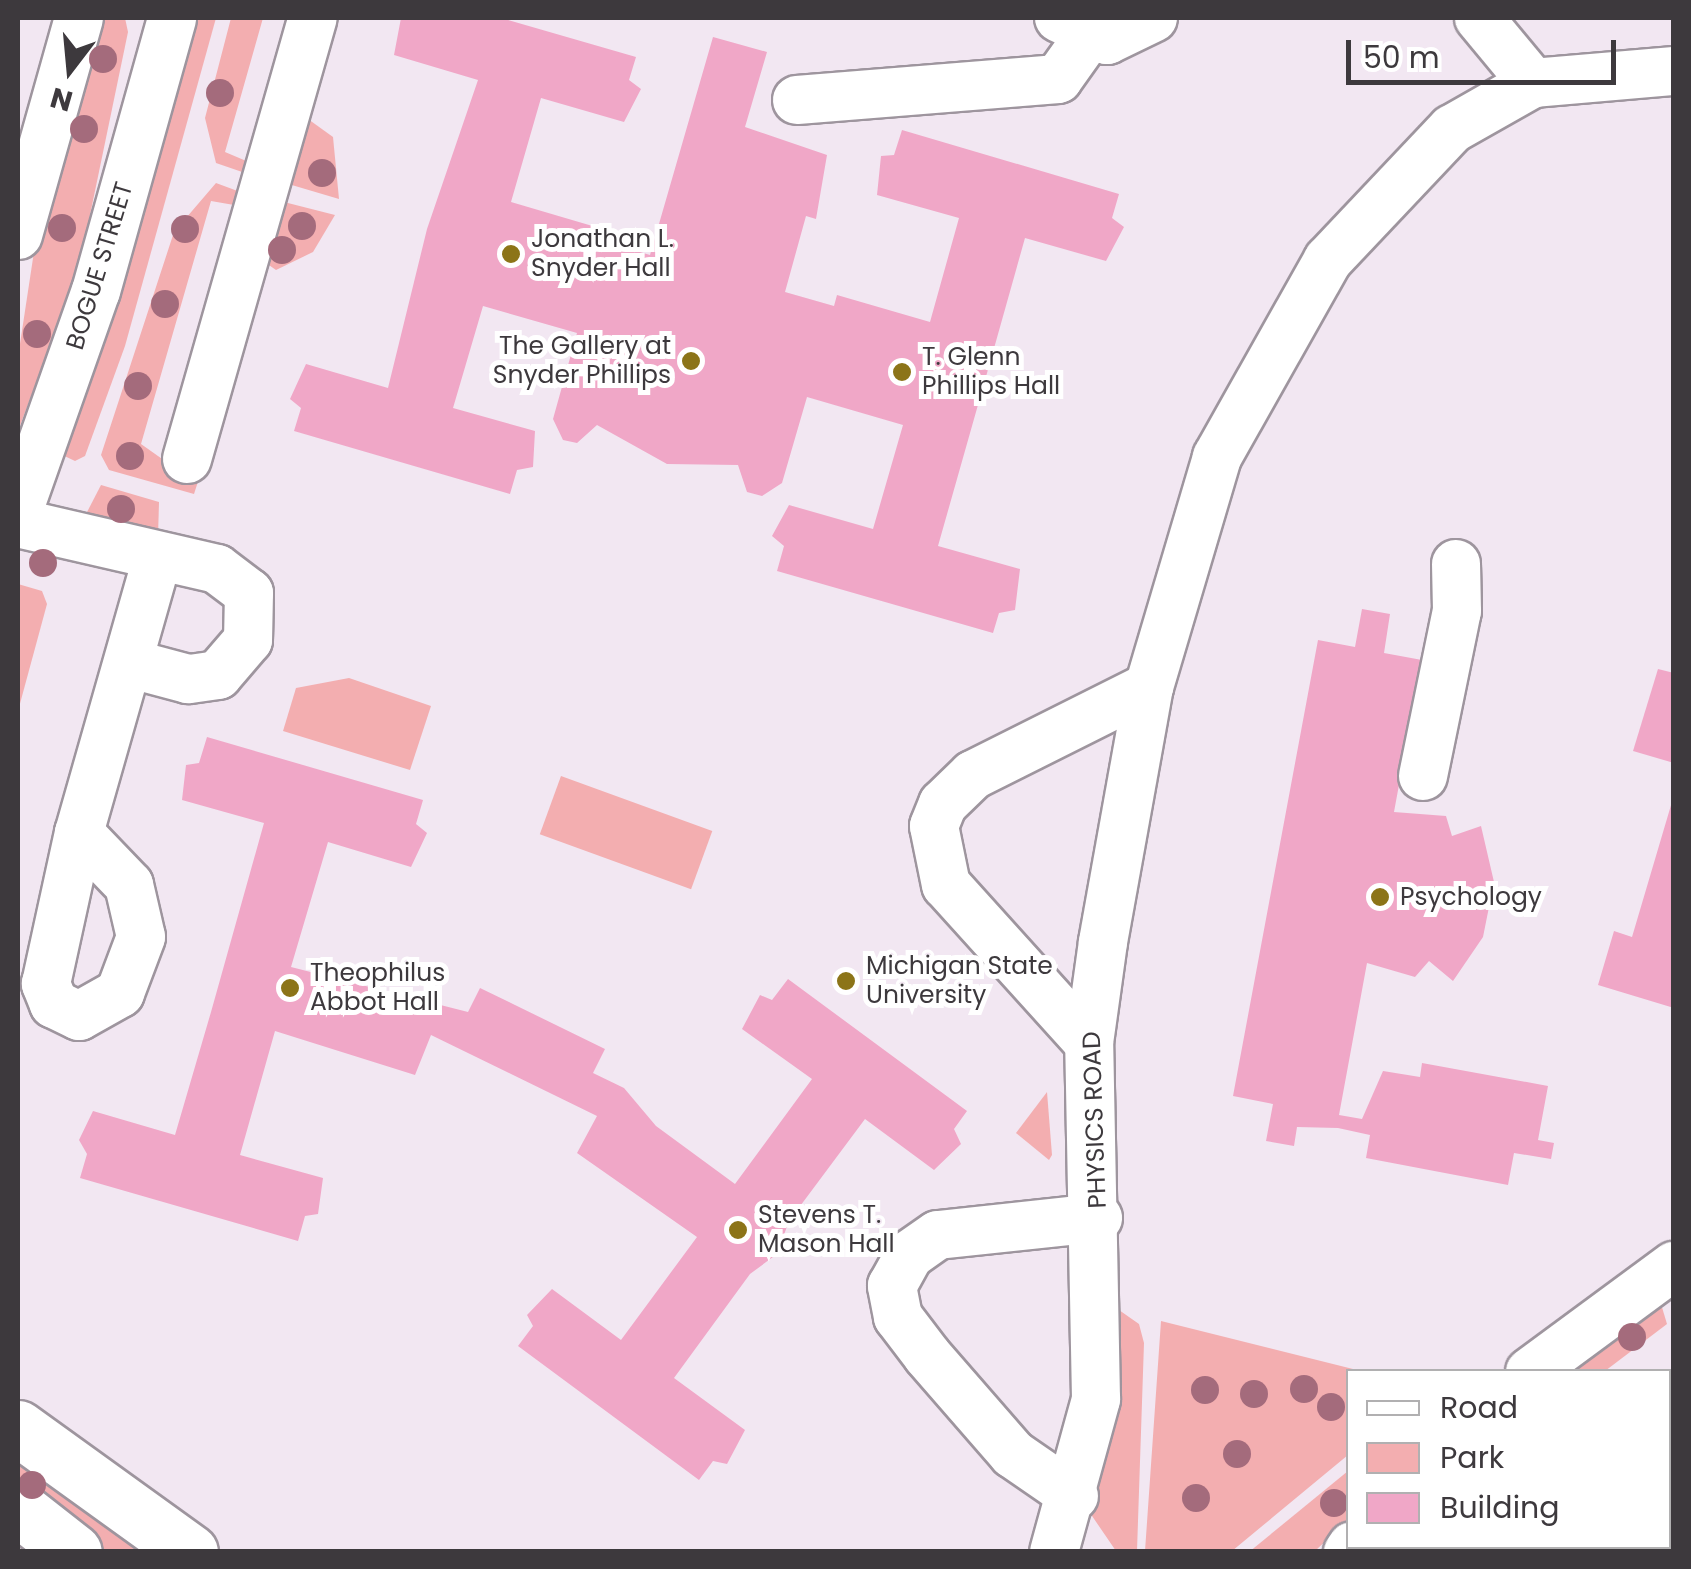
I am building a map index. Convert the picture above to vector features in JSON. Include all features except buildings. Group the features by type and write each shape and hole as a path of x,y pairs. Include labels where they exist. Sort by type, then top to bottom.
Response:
{"main road":[{"path":"18,1428 190,1552"},
{"path":"18,1508 74,1552"},
{"path":"18,1543 30,1552"}],"street":[{"path":"187,459 313,18"},
{"path":"797,100 1058,79 1073,27 1127,37 1153,18"},
{"path":"1479,18 1534,83 1674,71"},
{"path":"18,235 79,19"},
{"name":"BOGUE STREET","path":"18,512 96,290 163,28"},
{"name":"PHYSICS ROAD","path":"1054,1552 1074,1496 1096,1399 1098,1218 1089,1043 1149,687 1217,457 1286,320 1412,163 1497,98 1534,83"},
{"path":"18,523 157,560 229,573 248,593 253,624 242,654 203,680 128,663"},
{"path":"78,833 157,560"},
{"path":"1423,776 1456,610 1456,564"},
{"path":"1089,1043 946,885 934,826 942,804 973,776 1149,687"},
{"path":"1074,1496 1013,1454 927,1355 898,1317 892,1286 910,1256 938,1235 1098,1218"},
{"path":"1534,1369 1674,1266"}],"green space":[{"path":"100,18 125,18 128,32 79,268 18,431 18,357 37,232"},
{"path":"193,18 216,18 125,346 85,456 75,461 56,452"},
{"path":"231,18 263,18 225,152 251,163 248,174 216,163 205,118"},
{"path":"308,119 333,137 339,199 285,183"},
{"path":"216,183 243,193 234,205 211,201 141,444 182,473 204,463 194,494 109,470 101,455 174,232"},
{"path":"280,201 335,215 313,252 276,270 266,263"},
{"path":"101,485 159,502 158,537 85,516"},
{"path":"18,584 42,591 47,604 18,711"},
{"path":"349,678 431,706 410,770 283,731 296,688"},
{"path":"561,776 712,831 691,889 540,834"},
{"path":"1047,1092 1052,1155 1049,1160 1016,1133"},
{"path":"1661,1304 1667,1324 1608,1369 1576,1369"},
{"path":"1119,1310 1139,1324 1144,1343 1137,1551 1116,1551 1090,1513 1115,1428"},
{"path":"1161,1321 1353,1369 1346,1369 1346,1457 1232,1551 1145,1551"},
{"path":"18,1455 153,1551 90,1551 18,1494"},
{"path":"1346,1473 1346,1522 1315,1551 1249,1552"}],"place":[{"name":"Jonathan L. Snyder Hall","path":"511,254"},
{"name":"The Gallery at Snyder Phillips","path":"691,361"},
{"name":"T. Glenn Phillips Hall","path":"902,372"},
{"name":"Psychology","path":"1380,897"},
{"name":"Michigan State University","path":"846,981"},
{"name":"Theophilus Abbot Hall","path":"290,988"},
{"name":"Stevens T. Mason Hall","path":"738,1230"}]}
